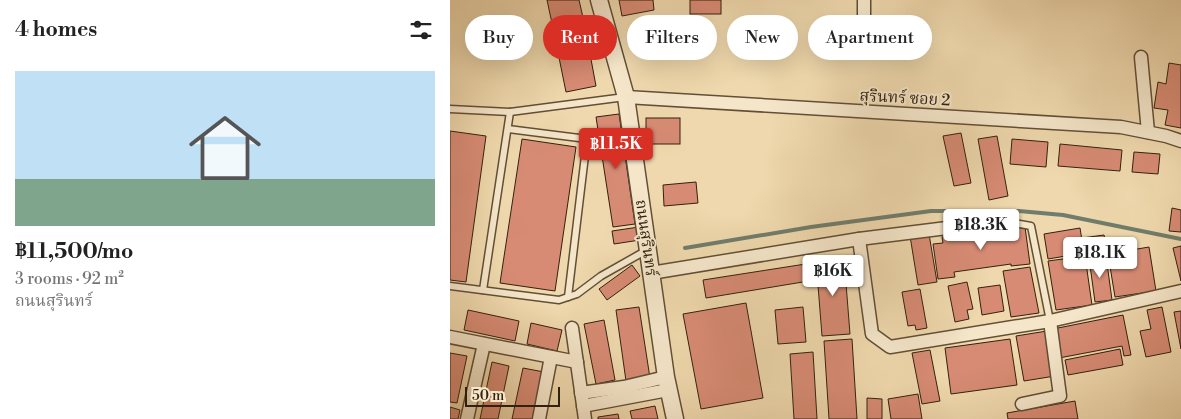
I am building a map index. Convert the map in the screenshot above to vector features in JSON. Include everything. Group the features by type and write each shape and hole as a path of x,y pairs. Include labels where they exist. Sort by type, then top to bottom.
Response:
{"street":[{"name":"ถนนสุรินทร์","path":"599,0 626,97 667,383 675,419"},
{"path":"864,0 864,15"},
{"path":"1140,57 1148,132"},
{"name":"สุรินทร์ ซอย 2","path":"626,97 1121,127 1181,141"},
{"path":"651,274 859,239 1003,221"},
{"path":"859,239 872,334 890,347 1050,321 1181,291"},
{"path":"1022,404 1060,396 1050,321"},
{"path":"572,328 585,419"},
{"path":"450,337 577,362"},
{"path":"467,419 484,344"},
{"path":"539,419 551,357"},
{"path":"582,399 624,387 667,383"}],"lane":[{"path":"450,109 510,112 626,97"},
{"path":"483,290 510,112"},
{"path":"508,129 588,139 568,297"},
{"path":"1003,221 1031,226 1050,321"},
{"path":"450,286 559,300 577,294 601,276 648,249"}],"building":[{"path":"547,0 579,0 582,15 550,15"},
{"path":"619,0 653,0 654,10 622,16"},
{"path":"690,0 721,0 721,14 690,14"},
{"path":"560,60 591,60 596,86 566,92"},
{"path":"1169,63 1181,65 1181,128 1165,125 1168,110 1154,108 1158,82 1166,84"},
{"path":"619,114 635,224 613,227 596,117"},
{"path":"646,118 680,118 680,144 646,144"},
{"path":"450,131 486,136 466,282 450,280"},
{"path":"961,133 971,183 954,186 943,136"},
{"path":"997,136 1008,196 989,200 978,139"},
{"path":"522,139 576,147 555,291 500,283"},
{"path":"1012,139 1048,142 1046,167 1010,164"},
{"path":"1060,144 1122,150 1120,171 1058,166"},
{"path":"1134,152 1160,154 1158,174 1132,172"},
{"path":"696,182 698,203 664,206 663,185"},
{"path":"1172,208 1181,210 1181,232 1169,231"},
{"path":"639,227 640,240 614,244 612,231"},
{"path":"1025,227 1030,264 1011,266 1011,264 954,272 955,277 938,279 933,244 943,243 942,237"},
{"path":"1080,228 1084,253 1048,259 1044,234"},
{"path":"929,234 937,282 918,285 910,236"},
{"path":"1104,235 1107,249 1085,253 1082,238"},
{"path":"1181,246 1181,281 1173,248"},
{"path":"1149,247 1156,291 1115,297 1108,254"},
{"path":"1085,256 1092,305 1056,310 1048,261"},
{"path":"1106,256 1112,300 1095,302 1089,258"},
{"path":"844,258 850,334 822,336 816,260"},
{"path":"812,263 815,280 706,298 703,280"},
{"path":"632,265 640,276 607,300 599,289"},
{"path":"1030,267 1039,313 1011,317 1003,271"},
{"path":"967,282 973,309 967,310 969,319 955,322 948,286"},
{"path":"1000,285 1004,311 982,315 978,288"},
{"path":"920,289 927,328 916,330 915,325 908,326 902,292"},
{"path":"746,303 763,398 701,409 683,314"},
{"path":"639,307 650,378 626,381 616,310"},
{"path":"803,307 806,342 778,344 775,310"},
{"path":"1162,307 1171,352 1146,357 1140,331 1151,329 1147,310"},
{"path":"468,310 519,321 515,341 464,330"},
{"path":"1181,311 1181,349 1174,312"},
{"path":"1123,315 1131,355 1124,356 1122,346 1059,358 1053,329"},
{"path":"604,320 615,380 596,384 584,324"},
{"path":"531,323 562,330 557,351 527,344"},
{"path":"1047,331 1055,376 1024,381 1016,336"},
{"path":"852,339 857,419 829,419 824,341"},
{"path":"1010,339 1017,385 951,394 945,348"},
{"path":"1120,349 1123,365 1068,375 1065,360"},
{"path":"930,350 940,401 922,404 912,353"},
{"path":"813,352 817,419 794,419 790,354"},
{"path":"450,353 467,356 457,403 450,402"},
{"path":"492,362 509,366 498,419 480,419"},
{"path":"523,368 544,372 534,419 512,419"},
{"path":"918,394 922,419 891,419 888,399"},
{"path":"867,398 882,399 882,419 867,419"},
{"path":"1075,401 1078,419 1008,419 1007,413"},
{"path":"655,406 658,419 632,419 630,411"},
{"path":"450,407 460,410 458,419 450,419"},
{"path":"618,414 619,419 598,419 598,417"}],"waterway":[{"path":"685,248 811,227 931,211 1019,211 1063,215 1181,239"}]}
